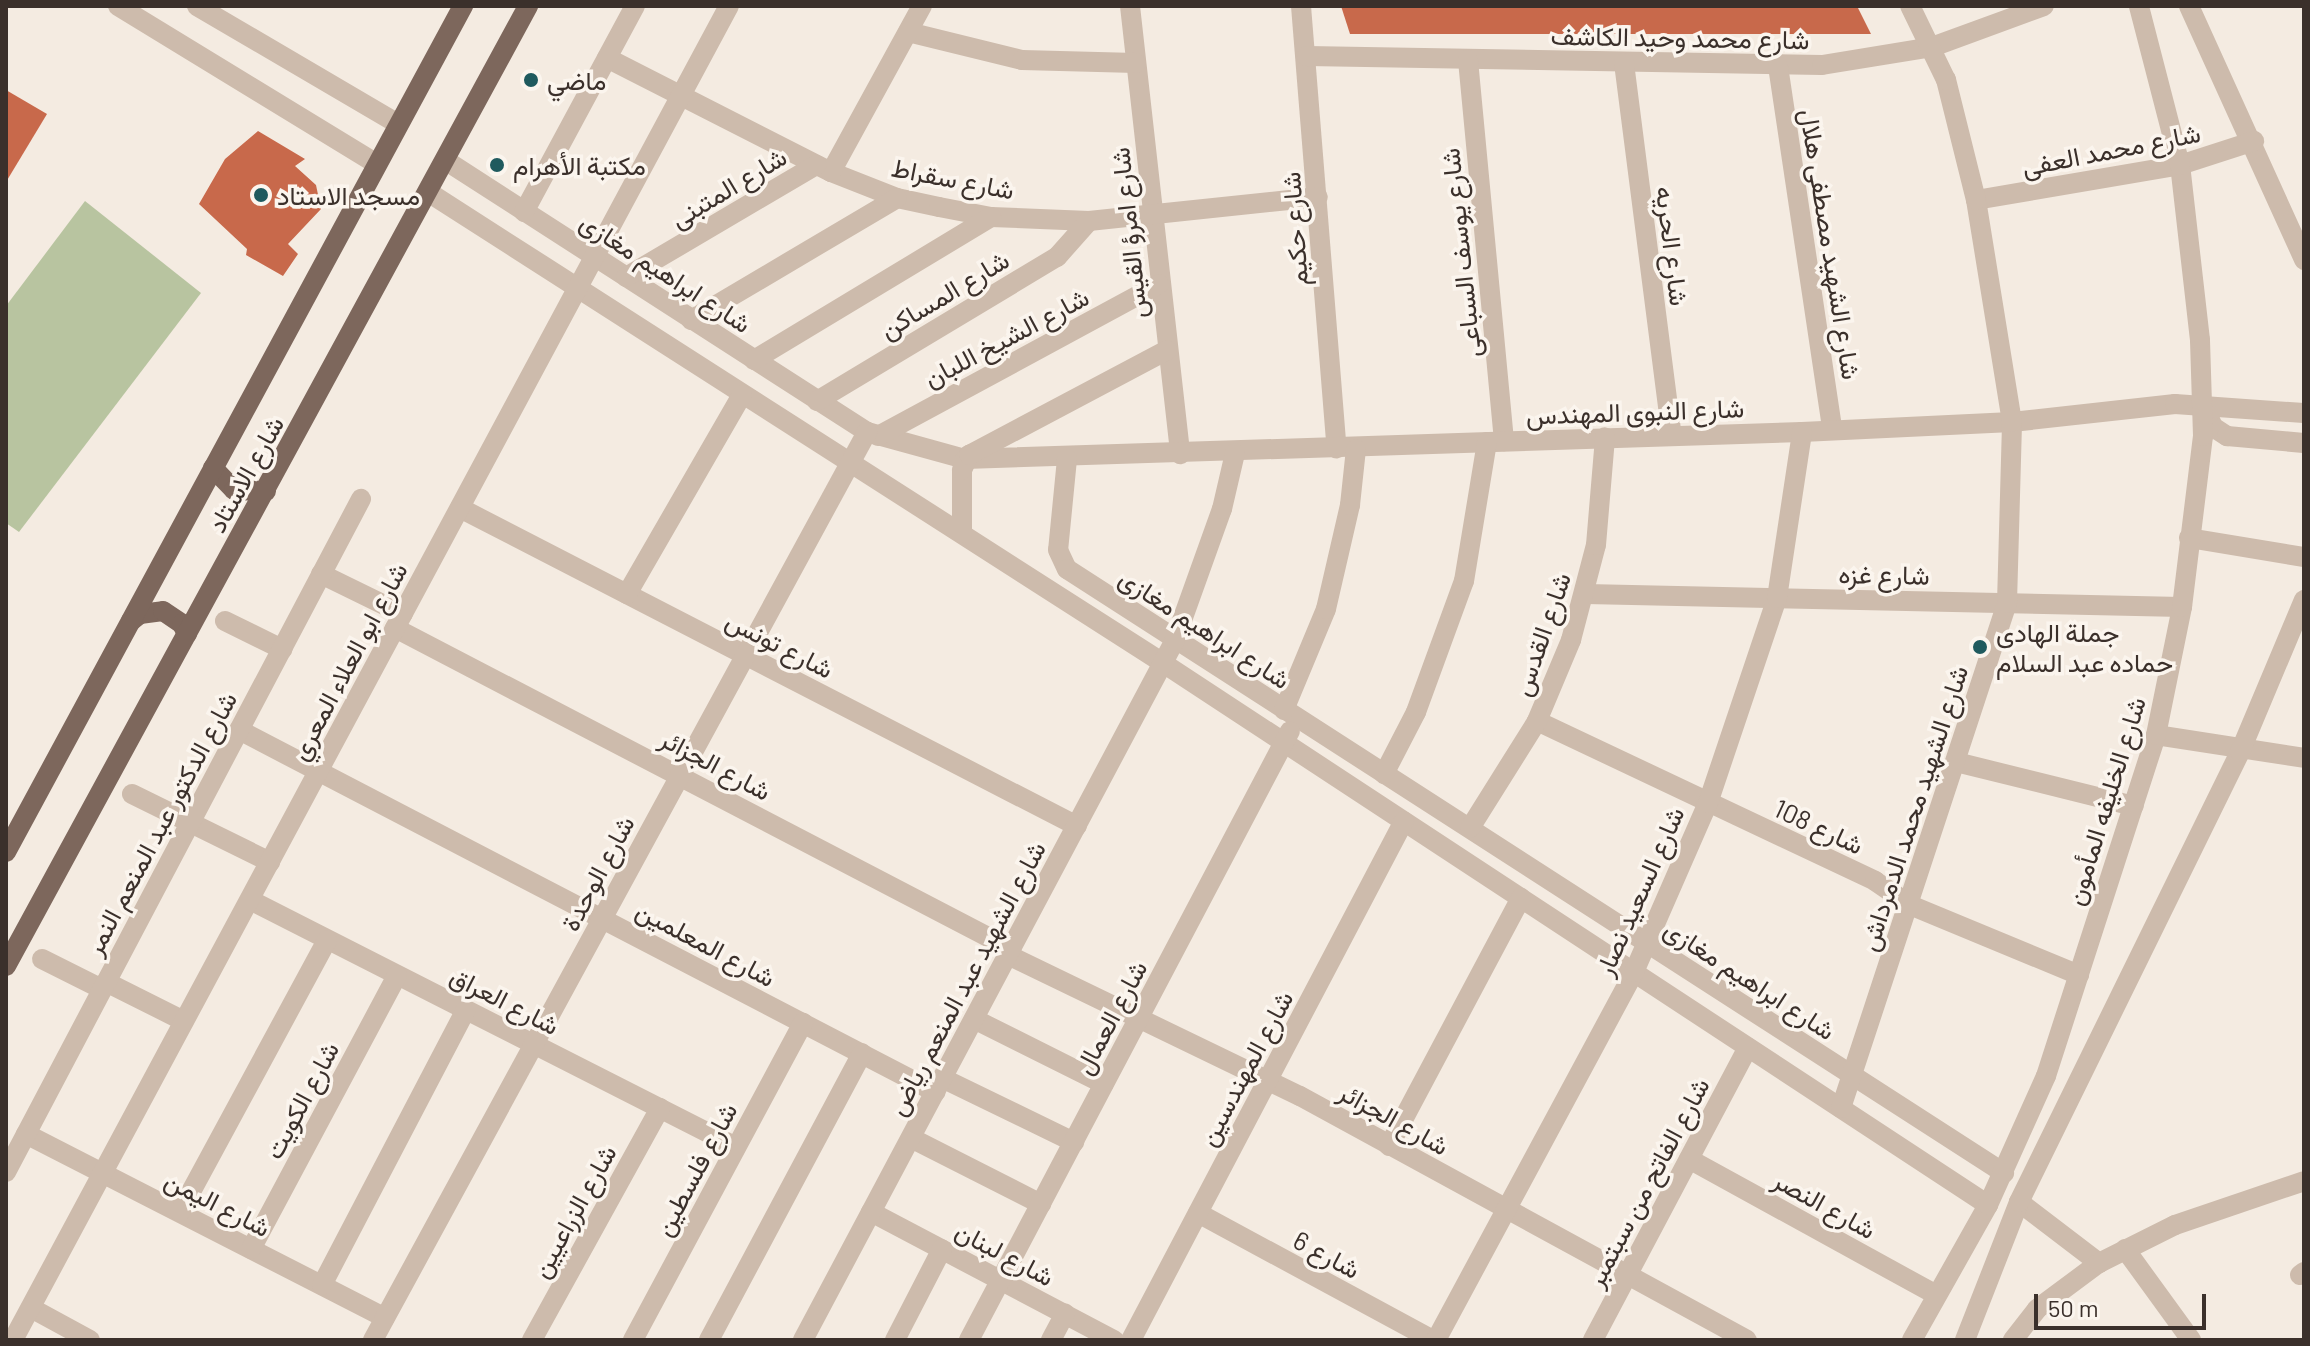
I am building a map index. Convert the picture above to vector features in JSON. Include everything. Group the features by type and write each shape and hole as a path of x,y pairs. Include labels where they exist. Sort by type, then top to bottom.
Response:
{"main road":[{"name":"شارع الاستاد","path":"6,852 463,6"},
{"name":"شارع الاستاد","path":"6,966 528,6"},
{"path":"213,468 234,490 266,491"},
{"path":"131,621 140,614 163,611 182,624 187,634"}],"street":[{"path":"118,6 377,164"},
{"path":"197,6 228,14 398,124"},
{"path":"524,212 635,6"},
{"name":"شارع ابو العلاء المعري","path":"13,1340 729,6"},
{"path":"824,169 922,6"},
{"name":"شارع امرؤ القيس","path":"1130,6 1151,216 1180,454"},
{"name":"شارع حكيم","path":"1301,6 1346,449"},
{"name":"شارع الشهيد محمد الدمرداش","path":"1841,1108 2007,603 2012,422 1976,200 1957,119 1932,47 1910,6"},
{"name":"شارع محمد وحيد الكاشف","path":"1307,56 1778,66 1878,60 1932,47 2044,6"},
{"name":"شارع الخليفه المأمون","path":"1922,1334 1936,1295 1988,1205 2046,1076 2156,735 2182,607 2204,404 2192,239 2180,165 2139,6"},
{"path":"2189,6 2254,141 2304,260"},
{"path":"908,32 1022,60 1136,63"},
{"name":"شارع سقراط","path":"607,58 824,169 897,198 991,217 1089,221 1318,197"},
{"name":"شارع يوسف السباعى","path":"1468,60 1496,442"},
{"name":"شارع الحريه","path":"1624,63 1672,436"},
{"name":"شارع الشهيد مصطفى هلال","path":"1778,66 1832,429"},
{"name":"شارع محمد العفى","path":"1976,200 2180,165 2254,141"},
{"name":"شارع ابراهيم مغازى","path":"445,160 872,434 965,459 1067,459 1061,560 1075,576 2004,1173"},
{"name":"شارع المتبنى","path":"626,277 824,169"},
{"name":"شارع ابراهيم مغازى","path":"428,192 1163,663 1988,1205"},
{"path":"691,320 897,198"},
{"path":"754,360 991,217"},
{"name":"شارع المساكن","path":"817,401 1057,257 1089,221"},
{"name":"شارع الشيخ اللبان","path":"872,434 1159,284"},
{"path":"962,533 965,459 1167,350"},
{"path":"627,594 742,395"},
{"path":"2204,404 2208,420 2227,436 2304,443"},
{"name":"شارع النبوى المهندس","path":"1067,459 2012,422 2204,404 2304,413"},
{"name":"شارع السعيد نصار","path":"1434,1340 1634,972 1708,803 1777,598 1802,432"},
{"name":"شارع الوحدة","path":"373,1340 850,464 872,434"},
{"name":"شارع القدس","path":"1470,828 1537,721 1586,594 1603,491 1605,437"},
{"path":"1384,774 1422,699 1464,581 1496,442"},
{"name":"شارع العمال","path":"969,1340 1284,742 1290,714 1326,609 1350,505 1346,449"},
{"name":"شارع الشهيد عبد المنعم رياض","path":"803,1340 1175,640 1222,509 1235,453"},
{"name":"شارع الدكتور عبد المنعم النمر","path":"7,1166 361,499"},
{"name":"شارع تونس","path":"460,508 1077,826"},
{"path":"2189,538 2304,557"},
{"name":"شارع الجزائر","path":"321,574 399,621 1009,952 1507,1208 1747,1340"},
{"name":"شارع غزه","path":"1586,594 2182,607"},
{"path":"1965,1339 2019,1202 2240,752 2304,600"},
{"path":"225,621 282,649"},
{"name":"شارع 108","path":"1537,721 1890,889 1910,905 2079,975"},
{"name":"شارع المعلمين","path":"239,730 862,1053 1074,1142"},
{"path":"2156,735 2240,752 2304,758"},
{"path":"1956,762 2134,806"},
{"path":"132,794 270,862"},
{"name":"شارع المهندسين","path":"1131,1340 1404,821"},
{"path":"1389,1146 1521,898"},
{"name":"شارع العراق","path":"250,900 736,1147"},
{"path":"180,1212 327,940"},
{"path":"42,959 184,1021"},
{"name":"شارع الكويت","path":"251,1249 397,975"},
{"path":"322,1285 466,1010"},
{"path":"974,1019 1104,1084"},
{"name":"شارع فلسطين","path":"633,1340 803,1023"},
{"name":"شارع الفاتح من سبتمبر","path":"1593,1340 1748,1047"},
{"path":"709,1340 862,1053"},
{"name":"شارع الزراعيين","path":"532,1340 660,1108"},
{"name":"شارع اليمن","path":"26,1134 385,1318"},
{"path":"911,1138 1041,1204"},
{"name":"شارع النصر","path":"1689,1159 1936,1295"},
{"path":"2013,1340 2037,1309 2099,1263 2175,1225 2304,1181"},
{"path":"2019,1202 2099,1263"},
{"name":"شارع لبنان","path":"871,1212 1114,1340"},
{"name":"شارع 6","path":"1198,1213 1434,1340"},
{"path":"895,1340 942,1249"},
{"path":"2125,1249 2191,1340"},
{"path":"31,1308 90,1340"},
{"path":"1051,1340 1065,1314"}],"green space":[{"path":"85,201 201,293 19,532 6,523 6,306"}],"building":[{"path":"1341,6 1857,6 1871,34 1350,34"},
{"path":"6,90 47,114 6,182"},
{"name":"مسجد الاستاد","path":"258,131 305,159 295,166 316,185 321,209 288,244 298,254 283,276 246,255 247,249 199,204 225,159"}],"place":[{"name":"ماضي","path":"531,80"},
{"name":"مكتبة الأهرام","path":"497,165"},
{"name":"مسجد الاستاد","path":"261,195"},
{"name":"جملة الهادى حماده عبد السلام","path":"1980,647"}]}
